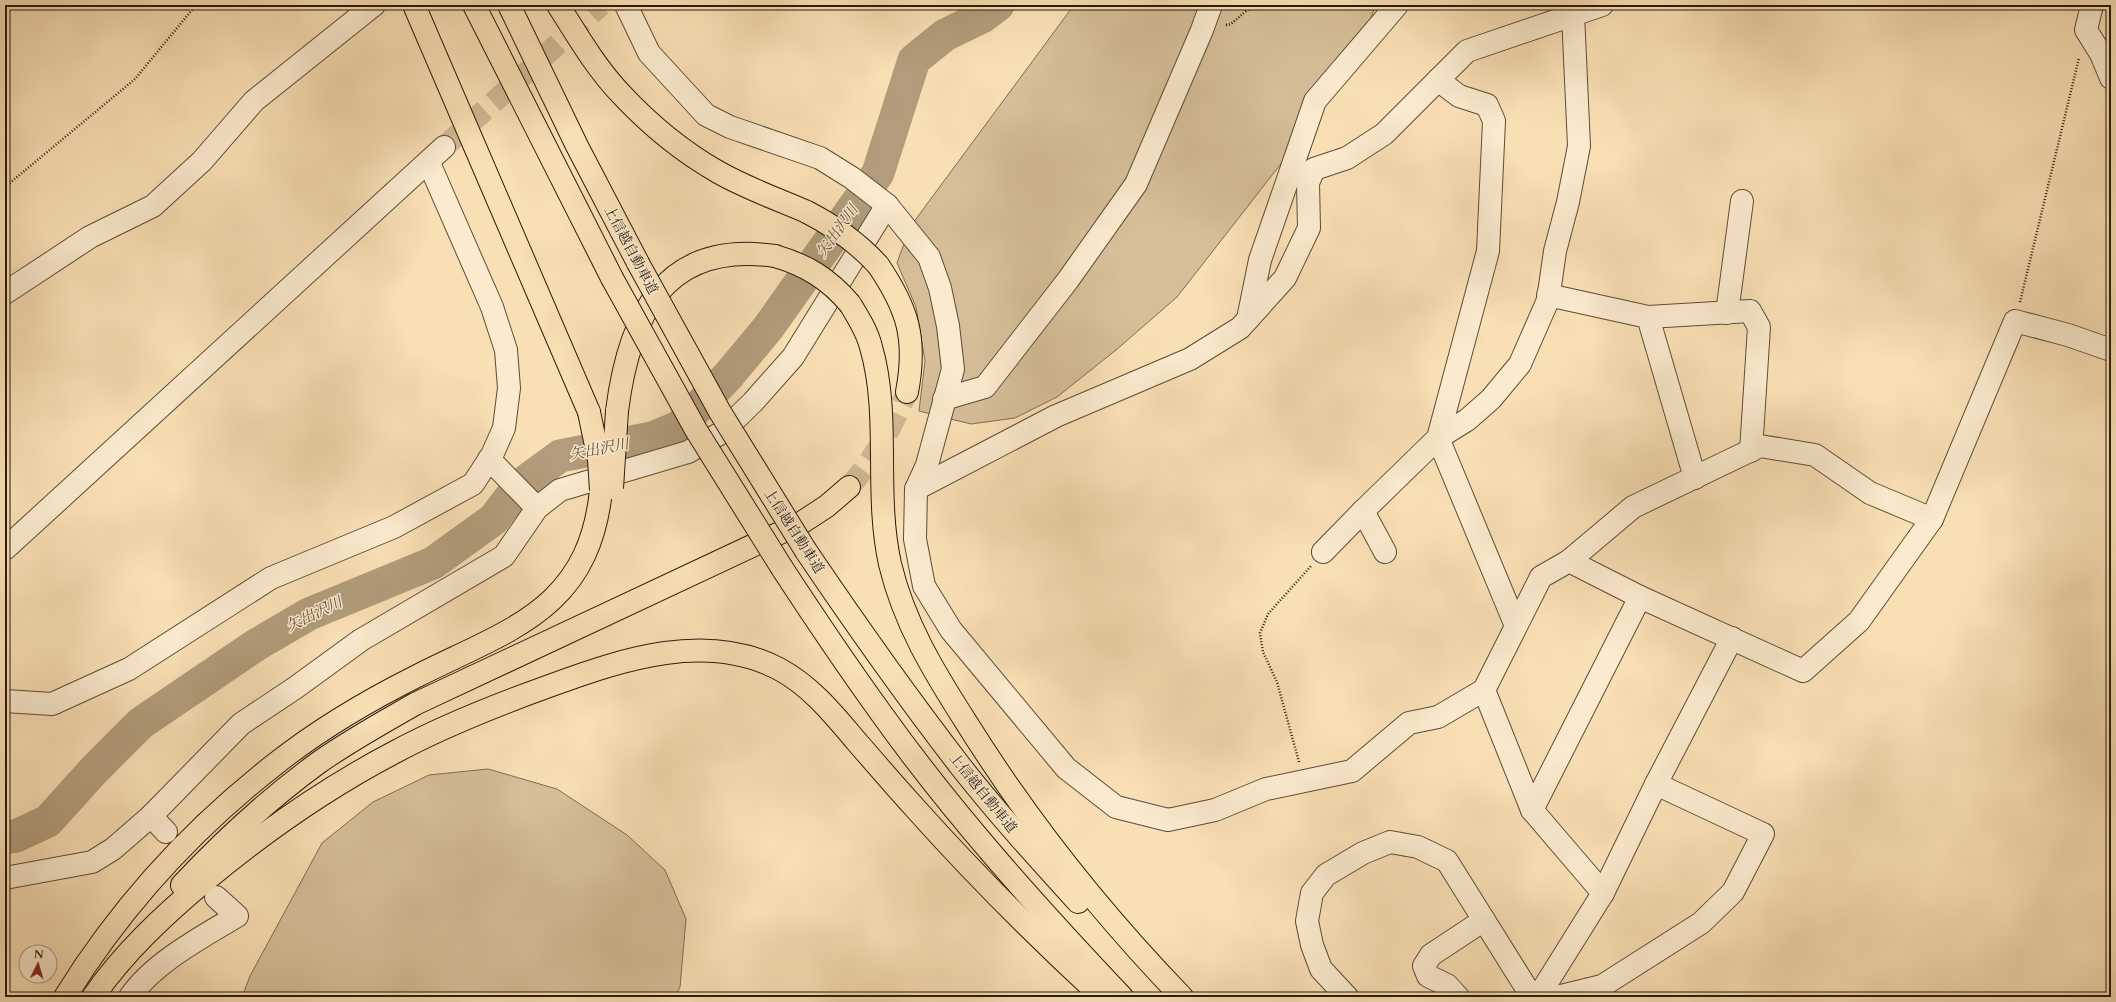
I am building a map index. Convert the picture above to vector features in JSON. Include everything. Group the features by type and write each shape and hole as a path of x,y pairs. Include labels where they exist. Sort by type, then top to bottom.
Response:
{"highway":[{"path":"65,997 114,923 148,883 231,800 316,734 417,676 491,641 520,625 544,607 566,586 585,562 598,538 608,512 606,489 589,412 414,5"},
{"name":"上信越自動車道","path":"474,5 612,278 696,430 782,568 882,714 938,788 1001,864 1122,997"},
{"name":"上信越自動車道","path":"509,5 577,146 638,263 720,412 806,551 858,628 962,768 1023,842 1167,997"},
{"path":"558,5 598,66 620,94 649,122 680,147 718,172 759,192 807,212 847,236 864,250 878,266 892,286 903,310 910,336 912,365 906,392"},
{"path":"606,489 624,366 632,340 643,315 658,292 676,275 698,263 723,255 745,253 775,256 796,262 819,274 838,290 850,304 871,344 877,369 880,397 881,500 885,531 890,564 911,629 928,662 1024,811 1063,862 1130,942 1182,997"},
{"path":"93,997 112,969 151,919 232,833 319,762 415,704 801,523 827,506 849,487"},
{"path":"112,969 153,927 238,854 341,782 397,750 508,700 566,680 619,663 660,654 692,650 722,652 748,657 778,668 804,685 828,709 917,811 1015,914 1102,997"}],"street":[{"path":"5,293 90,237 153,206 202,161 254,101 374,5"},
{"path":"626,5 649,53 706,115 730,128 820,158 852,178 882,200 929,257 940,288 948,326 953,369 927,465 916,489 915,539 924,586 951,630 1066,768 1116,806 1168,820 1215,810 1266,789 1352,771 1409,723 1438,717 1484,690 1542,578 1569,561 1633,507 1760,446 1815,455 1870,493 1932,519"},
{"path":"944,399 985,387 1077,268 1136,184 1202,30 1211,5"},
{"path":"1247,320 1260,260 1315,101 1397,5"},
{"path":"916,489 1056,416 1190,359 1240,328 1285,278 1309,228 1308,183 1314,169 1347,158 1384,134 1467,51 1571,9 1602,5"},
{"path":"2092,5 2086,30 2101,54 2111,78"},
{"path":"1323,552 1438,438 1467,420 1491,400 1520,364 1548,295 1555,251 1568,202 1579,146 1571,9"},
{"path":"1438,80 1459,96 1487,105 1494,121 1488,251 1438,438 1516,626"},
{"path":"5,549 429,163 444,147"},
{"path":"5,701 52,704 129,669 271,578 394,527 473,484 493,463 504,428 509,388 506,350 492,307 429,163"},
{"path":"5,878 92,862 113,850 151,816 241,724 295,688 361,640 504,556 534,503 560,490 688,452 721,433 753,402 793,357 882,200"},
{"path":"1727,313 1742,201"},
{"path":"1548,295 1648,317 1750,311 1759,326 1751,451"},
{"path":"1648,317 1696,478"},
{"path":"1569,561 1640,597 1803,671 1859,621 1932,519 2015,321 2068,335 2111,350"},
{"path":"493,463 534,503"},
{"path":"1363,511 1385,552"},
{"path":"1532,810 1640,597"},
{"path":"1538,997 1604,893 1656,784 1732,638"},
{"path":"1484,690 1532,810 1604,893"},
{"path":"1557,997 1602,986 1701,923 1733,892 1763,834 1656,784"},
{"path":"151,816 166,832"},
{"path":"1347,997 1321,969 1312,945 1307,920 1312,893 1326,875 1362,853 1390,842 1418,847 1447,861 1532,997"},
{"path":"130,997 136,989 174,954 236,916 216,897"},
{"path":"1458,997 1447,985 1428,976 1424,966 1431,956 1484,920"}],"path":[{"path":"5,187 135,79 196,5"},
{"path":"1202,30 1231,24 1253,5"},
{"path":"2015,321 2086,30"},
{"path":"1304,780 1277,682 1263,652 1260,633 1268,614 1323,552"}],"shaded area":[{"path":"1074,5 1376,5 1359,47 1280,165 1177,297 1116,350 1057,397 1015,418 971,424 919,411 925,361 916,307 897,263 910,227"},
{"path":"488,769 557,789 627,835 665,870 686,919 680,987 675,997 242,997 250,976 322,843 373,802 429,775"}],"waterway":[{"name":"矢出沢川","path":"5,838 16,836 48,821 94,770 141,723 256,645 309,614 433,563 494,519 519,486 560,456 652,438 679,427 728,376 768,328 878,173 914,60 945,35 982,17 998,5"}],"tunnel":[{"path":"444,147 601,5"},
{"path":"849,487 867,465 882,442 907,392"}]}
